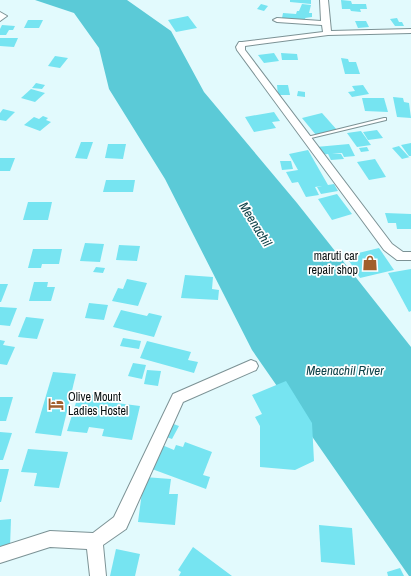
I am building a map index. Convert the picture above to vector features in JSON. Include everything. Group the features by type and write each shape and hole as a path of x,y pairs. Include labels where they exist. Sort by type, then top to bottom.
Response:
{"street":[{"path":"324,0 327,33"},
{"path":"0,14 3,16 0,19"},
{"path":"277,20 325,23"},
{"path":"411,31 327,33 320,36 242,44 240,47 308,138 318,156 388,247 401,257 411,256"},
{"path":"0,555 50,538 95,541 120,523 178,398 251,366"},
{"path":"95,541 98,576"}],"lane":[{"path":"308,138 384,119"}],"water":[{"name":"Meenachil River","path":"35,0 127,0 171,31 204,92 297,203 411,347 411,576 409,576 252,350 165,179 109,89 99,48 74,13"}],"building":[{"path":"290,0 311,0 311,4 290,2"},
{"path":"341,0 351,1 352,4 366,4 367,9 360,9 361,12 351,11 350,9 342,9"},
{"path":"261,4 268,6 264,11 257,9"},
{"path":"302,4 311,5 309,13 312,13 312,17 305,18 306,21 286,20 286,18 282,18 283,13 296,14"},
{"path":"188,16 197,28 176,32 168,20"},
{"path":"397,18 404,26 395,26 390,19"},
{"path":"28,20 43,20 39,28 24,28"},
{"path":"355,21 366,21 369,27 358,28"},
{"path":"2,25 15,26 13,30 9,30 6,35 0,35"},
{"path":"0,38 18,38 14,47 0,46"},
{"path":"274,53 279,61 264,63 258,55"},
{"path":"281,53 297,54 298,60 282,60"},
{"path":"55,56 68,58 60,68 48,66"},
{"path":"341,58 348,59 349,62 356,62 360,74 345,74"},
{"path":"36,83 45,85 42,89 32,88"},
{"path":"277,85 288,85 290,95 278,95"},
{"path":"363,85 369,94 352,97 348,92 355,91 352,86"},
{"path":"31,89 45,93 35,102 21,98"},
{"path":"298,91 305,92 305,97 297,96"},
{"path":"393,97 403,98 404,102 409,103 411,118 397,117"},
{"path":"362,98 384,98 388,112 365,111"},
{"path":"3,109 15,112 6,121 0,120 0,113"},
{"path":"274,112 280,121 272,122 276,128 254,132 245,117"},
{"path":"322,113 337,130 316,135 302,118"},
{"path":"43,116 48,118 46,120 51,122 40,131 24,125 34,117 39,119"},
{"path":"377,130 383,138 368,140 363,132"},
{"path":"361,131 371,145 357,147 347,133"},
{"path":"81,142 93,142 87,159 75,158"},
{"path":"411,143 411,156 409,156 401,145"},
{"path":"108,144 126,144 123,159 105,158"},
{"path":"349,144 355,156 344,157 342,153 332,154 341,154 344,159 331,160 328,154 320,155 316,147"},
{"path":"399,146 410,157 402,159 392,148"},
{"path":"367,147 369,151 361,152 359,148"},
{"path":"308,150 328,185 334,184 338,191 321,194 317,187 322,186 315,187 319,195 306,197 298,182 292,183 286,172 298,170 289,154"},
{"path":"0,158 15,158 10,171 0,171"},
{"path":"375,159 386,177 369,180 357,162"},
{"path":"280,161 291,161 293,169 282,170"},
{"path":"106,180 135,180 133,192 103,192"},
{"path":"337,194 352,214 332,220 318,199"},
{"path":"28,202 52,202 48,220 23,220"},
{"path":"385,213 411,214 411,229 397,229 396,223 388,223"},
{"path":"85,243 104,244 100,262 80,261"},
{"path":"119,245 140,246 137,261 116,260"},
{"name":"maruti car repair shop","path":"379,248 394,270 360,278 346,256"},
{"path":"33,249 62,249 59,264 42,264 41,268 28,268"},
{"path":"96,267 105,268 103,273 93,272"},
{"path":"411,269 411,311 409,312 388,273"},
{"path":"185,275 213,277 212,289 219,290 218,300 181,298"},
{"path":"127,279 147,283 138,306 112,301 118,288 123,289"},
{"path":"34,282 48,282 47,287 55,287 51,301 29,301"},
{"path":"0,284 8,284 1,302 0,302"},
{"path":"89,303 108,305 104,320 85,318"},
{"path":"0,307 17,308 10,326 0,325"},
{"path":"121,310 147,316 149,313 162,316 154,337 113,327"},
{"path":"26,317 44,319 37,339 18,337"},
{"path":"123,338 141,341 139,349 120,346"},
{"path":"0,340 5,341 3,345 15,347 7,365 0,364"},
{"path":"147,341 191,352 188,360 198,362 194,373 140,358"},
{"path":"133,363 146,365 142,379 128,376"},
{"path":"147,370 161,371 158,386 144,384"},
{"name":"Olive Mount Ladies Hostel","path":"53,372 76,374 61,436 35,433"},
{"path":"286,381 312,423 314,461 295,470 260,467 260,426 255,417 262,414 252,395"},
{"path":"79,393 103,396 101,401 140,406 132,440 102,436 104,429 89,427 87,433 67,431"},
{"path":"0,397 13,397 6,421 0,421"},
{"path":"168,422 179,426 172,439 161,435"},
{"path":"0,432 12,433 3,460 0,460"},
{"path":"185,442 212,452 203,475 210,477 206,489 152,469 162,445 174,450 176,445 183,447"},
{"path":"28,449 68,452 59,488 34,486 37,473 21,472"},
{"path":"0,469 9,469 1,502 0,502"},
{"path":"144,477 171,479 169,494 178,494 175,525 138,522"},
{"path":"11,519 10,547 0,548 0,520"},
{"path":"319,525 352,528 355,565 321,562"},
{"path":"193,547 232,576 179,576 181,572 178,570"},
{"path":"116,549 140,554 135,576 110,576"},
{"path":"400,568 404,576 388,576 387,572"}],"place":[{"name":"maruti car repair shop","path":"370,263"},
{"name":"Olive Mount Ladies Hostel","path":"56,404"}],"water label":[{"name":"Meenachil","path":"256,224"}]}
